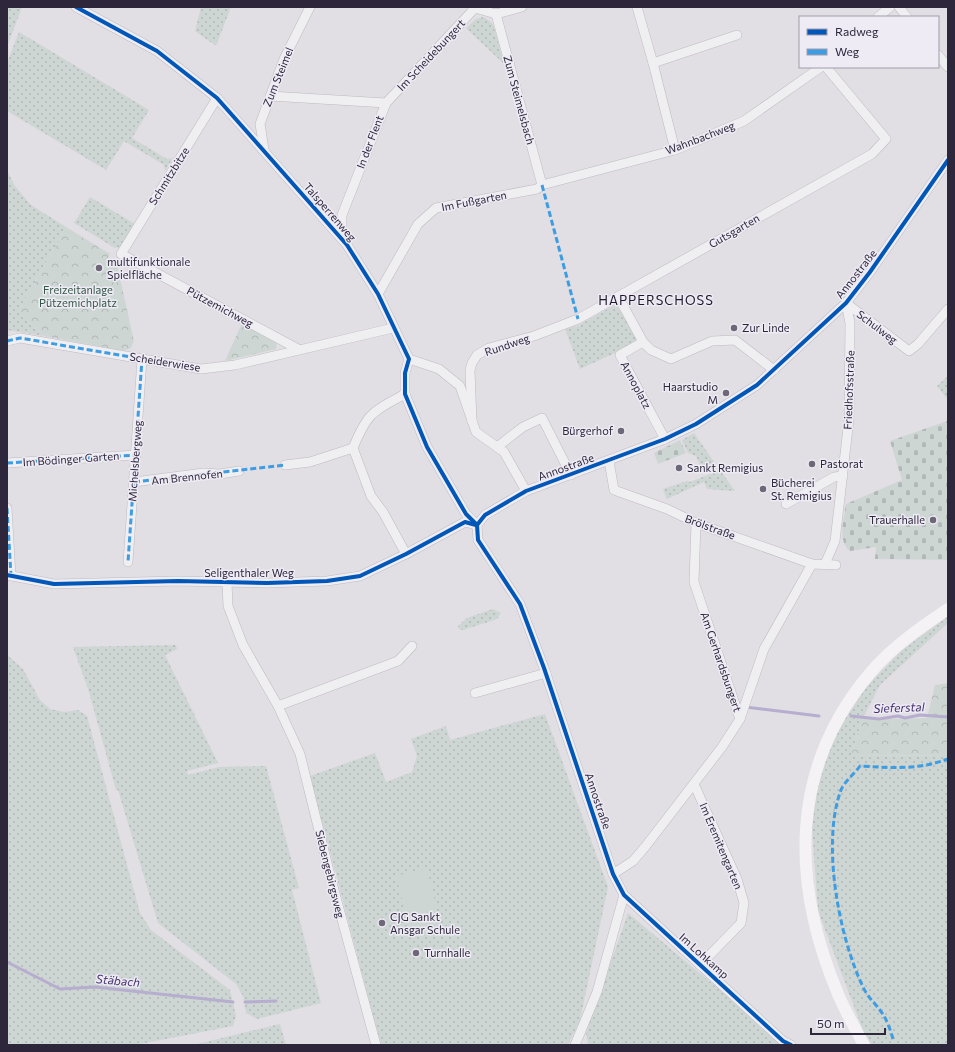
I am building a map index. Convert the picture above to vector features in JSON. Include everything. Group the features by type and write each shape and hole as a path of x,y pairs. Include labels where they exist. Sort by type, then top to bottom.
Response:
{"main road":[{"path":"864,1045 838,994 822,952 812,912 805,870 804,835 808,800 823,747 847,704 871,672 895,648 948,609"}],"street":[{"name":"Talsperrenweg","path":"76,7 157,51 217,98 347,245 378,294 409,359"},
{"name":"Zum Steimel","path":"264,150 260,124 284,59 310,7"},
{"path":"475,8 496,14 522,7"},
{"path":"637,7 654,63 675,150"},
{"path":"879,16 890,7"},
{"path":"899,7 906,16"},
{"name":"Im Scheidebungert","path":"386,103 475,8"},
{"name":"Zum Steimelsbach","path":"496,14 542,185"},
{"path":"654,63 736,34"},
{"path":"939,56 948,67"},
{"name":"Wahnbachweg","path":"542,185 675,150 744,121 820,68"},
{"name":"Gutsgarten","path":"578,320 619,298 804,191 872,154 886,139 827,68"},
{"name":"In der Flent","path":"270,96 386,103 342,215 342,232 347,245"},
{"name":"Schmitzbitze","path":"121,254 217,98"},
{"name":"Annostraße","path":"613,874 546,673 520,604 478,540 477,525 485,515 526,491 664,440 696,424 757,385 846,303 948,160"},
{"name":"Im Fußgarten","path":"378,294 418,224 436,208 537,189 542,185"},
{"name":"Pützemichweg","path":"121,254 298,349"},
{"path":"619,298 643,342 651,350 672,359 712,341 735,340 774,370"},
{"name":"Schulweg","path":"846,303 909,351 918,344 948,309"},
{"name":"Friedhofsstraße","path":"826,564 835,541 849,419 850,324 846,303"},
{"name":"Rundweg","path":"472,421 470,370 477,355 489,348 534,336 578,320"},
{"name":"Scheiderwiese","path":"7,341 20,338 201,369 235,364 393,328"},
{"name":"Annoplatz","path":"643,342 620,355 664,440"},
{"name":"Michelsbergweg","path":"128,562 142,359"},
{"path":"477,525 466,514 427,447 405,394 405,373 409,359 439,369 452,377 460,386 476,432 504,452 526,491"},
{"path":"405,394 373,411 363,425 353,448 371,496 383,512 406,554"},
{"name":"Annostraße","path":"497,447 523,427 542,418 571,474"},
{"path":"285,465 310,462 353,448"},
{"name":"Im Bödinger Garten","path":"7,463 136,455"},
{"name":"Brölstraße","path":"609,461 614,490 666,509 696,523 812,564 836,565"},
{"name":"Am Brennofen","path":"134,482 204,473 220,474 239,471"},
{"path":"786,504 834,477 843,476"},
{"path":"7,508 9,576"},
{"name":"Seligenthaler Weg","path":"9,576 54,584 178,581 227,583 327,581 360,576 406,554 465,522 477,525"},
{"name":"Am Gerhardsbungert","path":"613,874 633,861 694,784 740,719 694,582 696,523"},
{"path":"740,719 764,649 812,564"},
{"name":"Siebengebirgsweg","path":"227,583 228,606 243,645 278,706 300,754 331,879 376,1045"},
{"path":"278,706 398,661 412,646"},
{"path":"475,693 546,673"},
{"name":"Im Eremitengarten","path":"694,784 736,879 744,903 741,923 700,965"},
{"name":"Im Lohkamp","path":"613,874 624,896 783,1041 791,1045"},
{"path":"575,1045 597,992 624,896"}],"green space":[{"path":"7,7 22,7 7,47"},
{"path":"201,7 231,7 216,46 195,31"},
{"path":"484,17 493,24 504,64 466,28 476,19"},
{"path":"19,32 149,110 132,138 167,159 173,158 165,171 164,165 124,141 106,170 7,111 7,63"},
{"path":"7,171 15,186 31,205 66,227 18,312 44,336 7,330"},
{"path":"90,197 135,224 121,247 115,248 74,223"},
{"name":"Freizeitanlage Pützemichplatz","path":"66,227 110,254 108,258 117,265 134,341 131,348 124,351 44,336 18,312"},
{"path":"616,304 639,342 580,369 565,329 577,326"},
{"path":"242,323 277,341 276,349 225,361"},
{"path":"948,376 948,400 937,386"},
{"path":"947,421 948,560 875,559 876,547 850,551 846,547 842,536 846,504 902,480 890,441"},
{"path":"694,433 717,466 703,473 696,456 688,453 682,440"},
{"path":"680,440 686,453 658,464 654,453"},
{"path":"720,470 735,491 707,489 704,482 667,499 663,489 687,481 690,482"},
{"path":"493,609 501,613 497,619 463,630 459,629 458,626 467,618"},
{"path":"948,616 948,623 880,685 863,718 851,755 948,756 948,1045 872,1045 864,1033 818,911 812,828 820,761 848,714 867,686 901,651"},
{"path":"176,645 177,649 165,655 218,763 187,771 188,775 219,767 266,766 299,888 292,890 321,1003 257,1019 246,1013 243,996 236,984 158,923 118,790 116,790 89,692 73,647"},
{"path":"7,655 23,669 40,700 50,709 64,712 78,710 87,716 140,913 151,930 230,990 236,1016 233,1026 135,1045 7,1045"},
{"path":"948,683 948,756 851,755 863,718 927,718 935,685"},
{"path":"545,714 608,887 580,1020 568,1045 381,1045 310,776 375,753 386,782 412,772 417,756 411,739 446,726 450,740"},
{"path":"427,868 442,931 412,938 396,876"},
{"path":"628,913 758,1022 781,1045 588,1045 586,1033"},
{"path":"280,1024 286,1045 193,1045"}],"waterway":[{"name":"Sieferstal","path":"745,707 819,716"},
{"name":"Sieferstal","path":"851,716 879,719 898,716 905,718 920,715 948,717"},
{"name":"Stäbach","path":"7,962 60,989 95,987 233,1002"},
{"name":"Stäbach","path":"245,1002 276,1001"}],"marked path":[{"path":"542,185 578,319"},
{"path":"7,341 20,338 142,359 128,562"},
{"path":"7,463 136,455"},
{"path":"134,482 285,465"},
{"path":"7,508 11,576"},
{"path":"893,1039 884,1016 863,987 854,966 840,917 833,862 835,812 842,787 860,766 894,768 915,767 937,763 948,759"}],"cycle path":[{"path":"76,7 157,51 217,98 347,245 378,294 409,359 405,373 405,394 427,447 466,514 477,525"},
{"path":"791,1045 783,1041 624,895 613,874 544,668 520,604 478,540 477,525 485,515 526,491 665,439 696,424 757,385 846,303 870,272 948,160"},
{"path":"7,575 54,584 178,581 267,583 327,581 360,576 406,554 465,522 476,525"}],"place":[{"name":"multifunktionale Spielfläche","path":"99,268"},
{"name":"Zur Linde","path":"734,328"},
{"name":"Haarstudio M","path":"726,393"},
{"name":"Bürgerhof","path":"621,431"},
{"name":"Pastorat","path":"812,464"},
{"name":"Sankt Remigius","path":"679,468"},
{"name":"Bücherei St. Remigius","path":"763,489"},
{"name":"Trauerhalle","path":"933,520"},
{"name":"CJG Sankt Ansgar Schule","path":"382,923"},
{"name":"Turnhalle","path":"416,953"}],"district":[{"name":"HAPPERSCHOSS","path":"656,300"}]}
